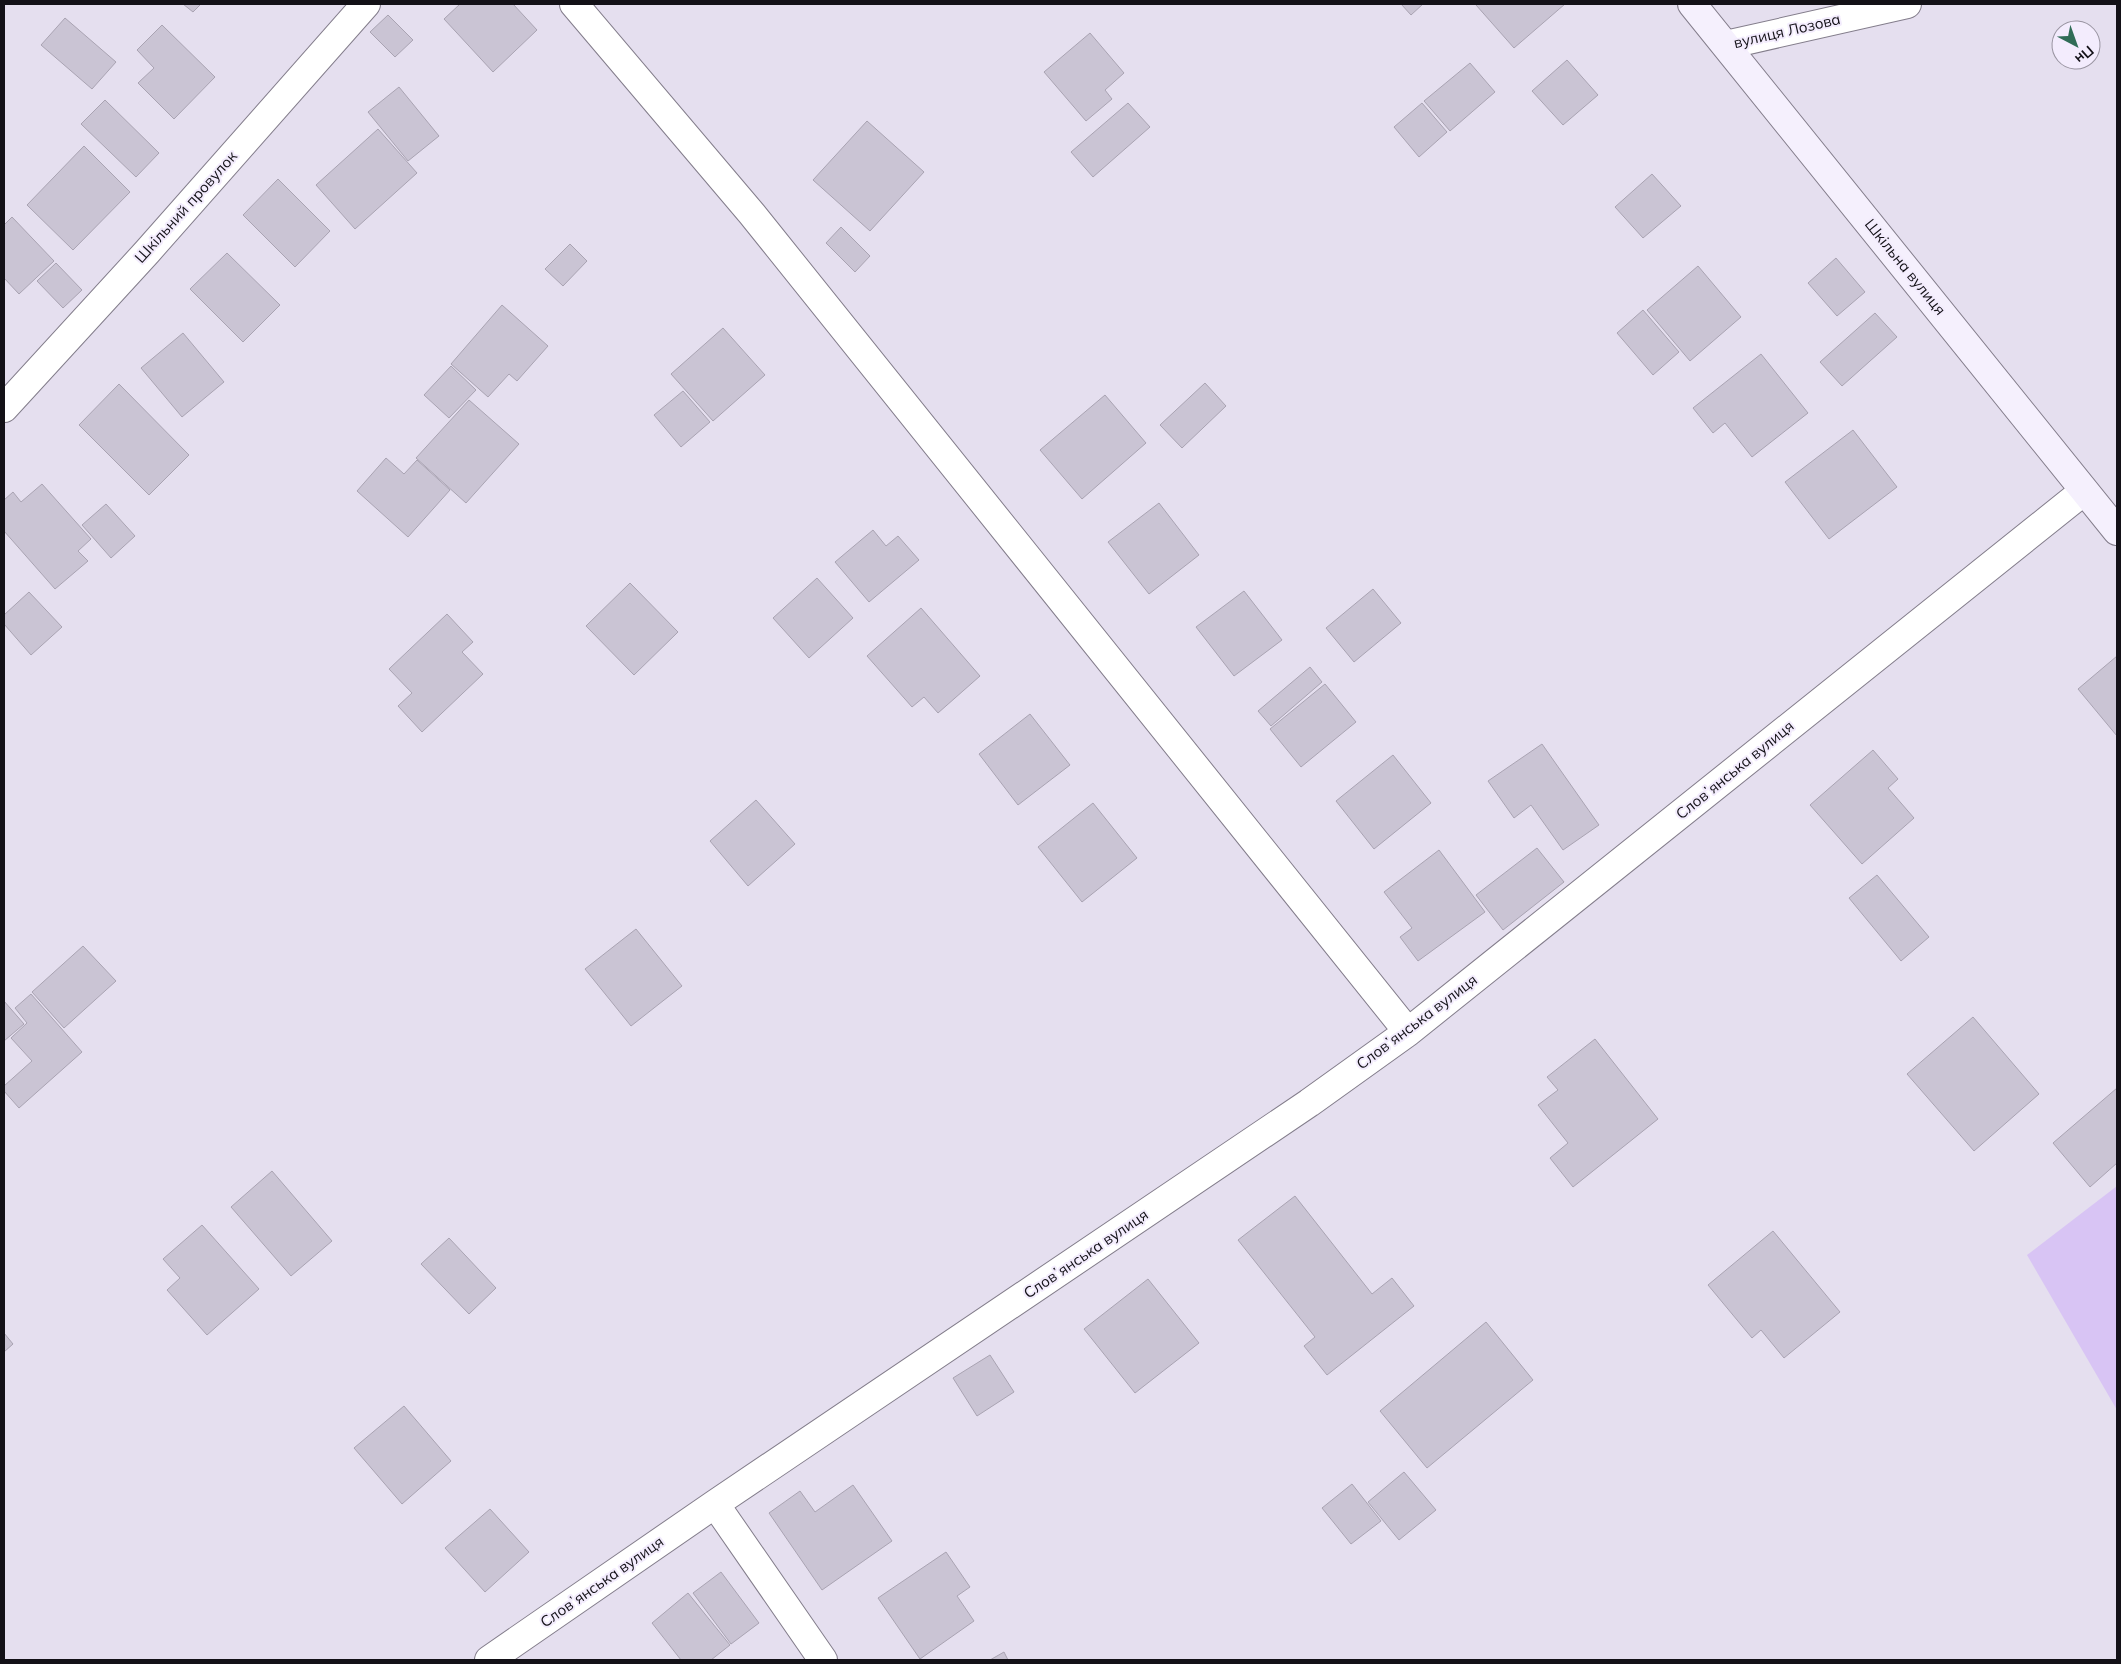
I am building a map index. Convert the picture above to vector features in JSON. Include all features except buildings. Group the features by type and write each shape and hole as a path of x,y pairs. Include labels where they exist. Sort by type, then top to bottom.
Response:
{"street":[{"name":"Шкільний провулок","path":"4,408 147,252 366,4"},
{"path":"574,4 752,214 1408,1032"},
{"name":"Шкільна вулиця","path":"1692,4 2117,531"},
{"name":"вулиця Лозова","path":"1726,45 1907,4"},
{"name":"Словʼянська вулиця","path":"490,1660 715,1504 1309,1103 1408,1032 2084,491"},
{"path":"715,1504 823,1660"}],"shaded area":[{"path":"2117,1186 2117,1410 2027,1255"}]}
